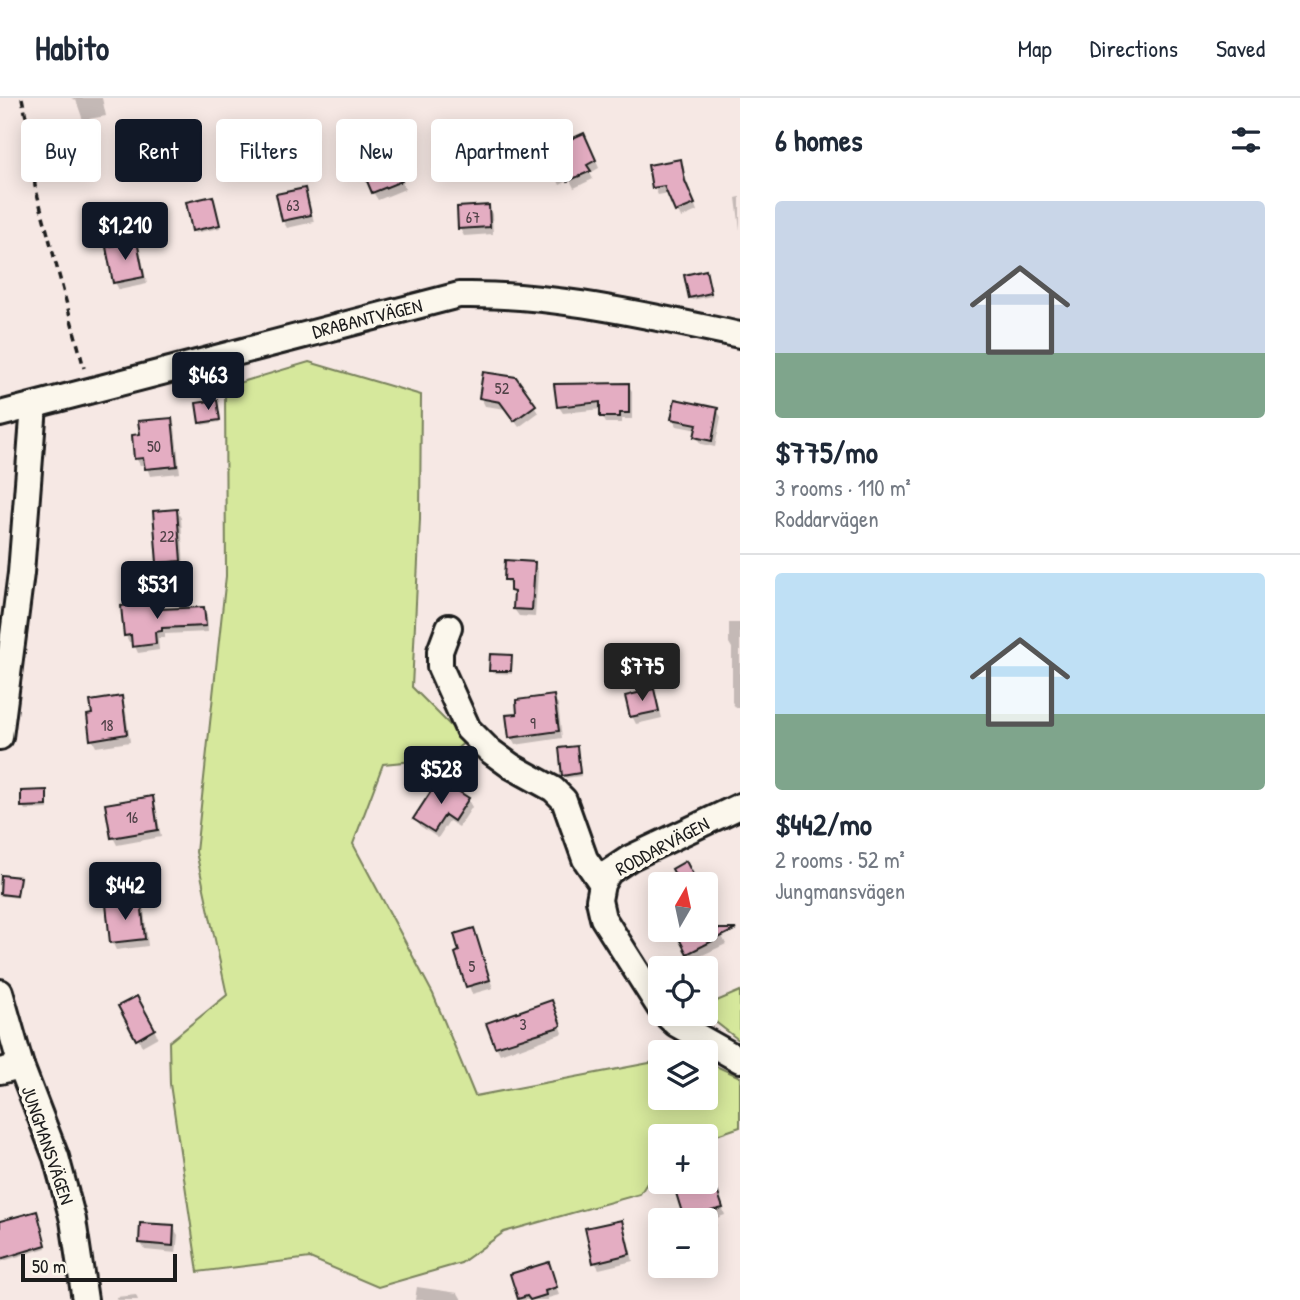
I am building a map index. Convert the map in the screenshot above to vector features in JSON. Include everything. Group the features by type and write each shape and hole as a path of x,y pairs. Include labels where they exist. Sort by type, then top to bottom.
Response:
{"street":[{"name":"DRABANTVÄGEN","path":"0,414 458,295 491,294 528,298 647,316 740,335"},
{"path":"0,737 21,573 34,406"},
{"path":"449,627 441,645 440,667 468,729 489,750 511,766 553,789 564,800 585,859 602,884"},
{"name":"RODDARVÄGEN","path":"648,989 603,918 599,900 602,884 610,872 630,858 740,806"},
{"name":"JUNGMANSVÄGEN","path":"0,992 10,1068 56,1157 73,1220 85,1300"},
{"path":"680,1026 740,1060"}],"path":[{"path":"22,98 32,145 35,186 90,389"}],"green space":[{"path":"309,362 421,395 420,519 412,687 466,741 446,758 383,764 353,844 433,994 475,1096 648,1063 648,1110 718,1110 718,1067 740,1077 740,1127 718,1135 718,1124 648,1124 648,1182 640,1194 504,1232 461,1263 378,1287 310,1258 198,1272 170,1084 169,1042 227,995 196,852 226,576 225,387"},
{"path":"740,991 740,1041 718,1024 718,1000"}],"building":[{"path":"584,133 596,160 587,165 591,171 573,179 573,138"},
{"path":"681,159 685,181 695,204 675,212 664,186 652,188 648,165"},
{"path":"367,182 400,182 372,193"},
{"path":"305,188 311,215 282,221 276,194"},
{"path":"213,196 220,225 192,231 186,202"},
{"path":"489,205 490,227 458,229 457,207"},
{"path":"137,241 144,277 113,283 106,247"},
{"path":"706,270 711,293 689,298 684,275"},
{"path":"483,372 516,377 536,405 514,421 500,402 479,398"},
{"path":"629,383 629,413 620,413 620,417 600,417 600,402 557,407 554,384"},
{"path":"675,399 718,408 712,441 694,437 697,424 671,419"},
{"path":"217,400 220,420 199,423 196,403"},
{"path":"172,418 177,466 145,469 143,458 134,459 132,435 140,434 138,421"},
{"path":"177,509 181,561 157,563 153,511"},
{"path":"505,560 535,562 532,610 513,609 514,592 510,591 510,580 504,580"},
{"path":"159,602 160,609 204,607 206,626 162,628 162,631 155,632 156,644 132,647 131,635 124,636 121,606"},
{"path":"490,654 512,655 511,671 489,671"},
{"path":"654,689 659,711 630,717 625,696"},
{"path":"554,695 559,731 509,738 506,715 517,714 516,700"},
{"path":"122,696 127,734 90,740 87,715 92,714 90,701"},
{"path":"577,746 580,773 562,776 559,748"},
{"path":"439,779 469,798 454,821 445,815 434,832 413,819"},
{"path":"47,790 47,806 21,807 21,791"},
{"path":"153,796 158,830 111,838 105,804"},
{"path":"686,861 692,872 674,872 672,869"},
{"path":"1,875 20,877 17,896 0,894"},
{"path":"141,900 145,939 110,943 106,904"},
{"path":"474,928 490,980 466,987 455,953 459,951 454,934"},
{"path":"718,929 736,929 718,938"},
{"path":"681,942 711,942 687,954"},
{"path":"137,996 155,1029 136,1040 118,1006"},
{"path":"552,1000 561,1025 559,1027 495,1047 486,1023"},
{"path":"718,1193 723,1208 718,1209 681,1208 676,1194"},
{"path":"37,1211 46,1245 0,1259 0,1221"},
{"path":"622,1220 630,1254 593,1263 585,1228"},
{"path":"140,1223 174,1225 173,1246 139,1243"},
{"path":"549,1262 557,1287 545,1291 546,1295 530,1300 527,1296 518,1299 510,1274"}]}
